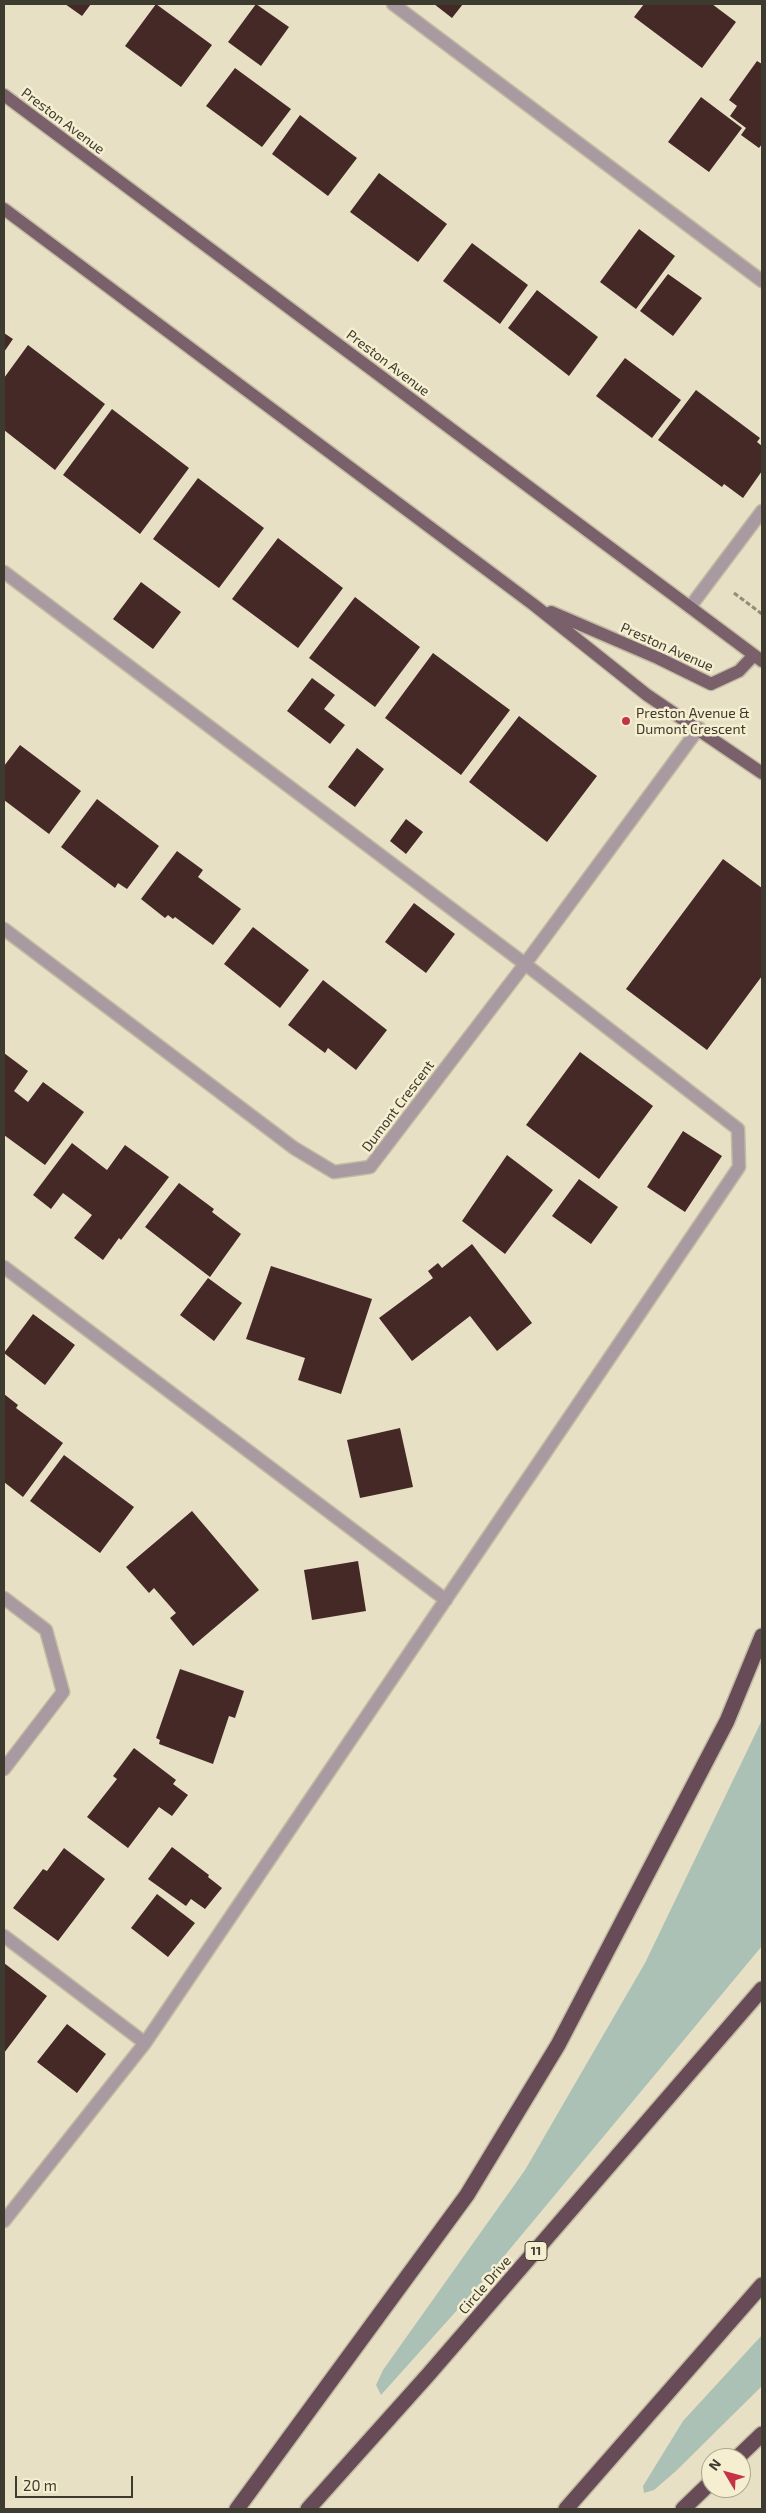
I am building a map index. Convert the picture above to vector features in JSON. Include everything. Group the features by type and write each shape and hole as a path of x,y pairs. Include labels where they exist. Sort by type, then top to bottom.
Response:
{"highway":[{"path":"237,2509 467,2195 558,2045 727,1722 762,1636"},
{"name":"Circle Drive","path":"308,2509 428,2375 762,1989"},
{"path":"566,2509 762,2285"},
{"path":"747,2448 762,2434"},
{"path":"683,2509 701,2492"}],"main road":[{"name":"Preston Avenue","path":"4,95 758,658 738,671 711,684 658,658 534,606"},
{"name":"Preston Avenue","path":"4,209 534,606 647,695 699,728 762,773"}],"street":[{"path":"393,4 762,281"},
{"path":"690,607 762,511"},
{"path":"4,572 525,964 738,1129 738,1167 145,2043 4,2221"},
{"name":"Dumont Crescent","path":"4,929 294,1148 334,1172 370,1167 525,964 699,728"},
{"path":"4,1267 446,1600"},
{"path":"4,1598 46,1630 63,1692 4,1769"},
{"path":"4,1936 145,2043"}],"path":[{"path":"713,577 762,614"}],"green space":[{"path":"762,1720 762,1946 485,2279 381,2395 376,2385 383,2370 525,2170 645,1963"},
{"path":"762,2335 762,2386 676,2471 654,2490 644,2493 643,2486 683,2421"}],"building":[{"path":"65,4 91,4 82,16"},
{"path":"156,4 212,45 181,87 125,46"},
{"path":"256,4 289,27 261,66 228,42"},
{"path":"434,4 463,4 452,18"},
{"path":"644,4 712,4 736,22 702,68 634,17"},
{"path":"757,61 762,64 762,144 759,148 741,135 746,128 730,116 737,106 729,100"},
{"path":"235,68 291,109 262,147 206,106"},
{"path":"701,97 742,128 709,172 668,142"},
{"path":"300,115 357,158 328,196 272,154"},
{"path":"379,173 447,224 418,262 350,212"},
{"path":"639,229 675,256 636,309 600,282"},
{"path":"472,243 528,285 500,324 443,281"},
{"path":"668,274 702,298 673,336 640,311"},
{"path":"537,290 598,337 569,376 508,328"},
{"path":"4,333 13,339 4,352"},
{"path":"28,345 105,404 55,470 4,430 4,378"},
{"path":"625,358 681,400 652,438 596,396"},
{"path":"696,390 760,438 757,442 762,446 762,471 743,498 724,484 722,487 658,440"},
{"path":"112,409 189,468 140,534 63,475"},
{"path":"198,478 264,528 219,588 153,539"},
{"path":"278,538 343,588 298,648 232,599"},
{"path":"141,582 181,612 153,649 113,619"},
{"path":"355,597 420,647 375,707 309,658"},
{"path":"433,653 510,710 461,775 385,718"},
{"path":"312,678 335,695 324,709 345,725 330,744 287,711"},
{"path":"519,716 597,776 547,842 469,782"},
{"path":"20,745 81,791 49,834 4,800 4,766"},
{"path":"357,748 384,769 355,807 328,787"},
{"path":"97,799 159,846 127,889 118,883 115,888 61,847"},
{"path":"406,819 423,832 406,854 390,841"},
{"path":"177,851 203,870 198,877 241,909 213,945 175,917 173,919 168,915 165,918 141,899"},
{"path":"723,859 762,888 762,976 707,1050 626,989"},
{"path":"414,903 455,934 426,973 385,942"},
{"path":"253,927 309,970 280,1008 224,964"},
{"path":"323,980 387,1030 356,1070 328,1048 325,1053 288,1025"},
{"path":"580,1052 653,1106 599,1179 526,1125"},
{"path":"4,1053 28,1071 14,1091 28,1102 43,1082 84,1112 45,1165 4,1135"},
{"path":"683,1131 722,1156 685,1212 647,1187"},
{"path":"72,1143 107,1170 125,1145 169,1177 121,1240 119,1238 103,1260 74,1238 92,1215 63,1193 51,1209 33,1195"},
{"path":"507,1155 553,1190 505,1254 462,1221"},
{"path":"579,1179 618,1207 591,1244 552,1216"},
{"path":"179,1183 214,1209 212,1212 241,1234 210,1277 145,1227"},
{"path":"472,1244 532,1323 497,1351 470,1316 412,1361 379,1318 433,1278 428,1271 438,1263 442,1268"},
{"path":"271,1266 372,1299 341,1394 298,1380 305,1358 246,1339"},
{"path":"208,1278 242,1303 214,1341 180,1315"},
{"path":"33,1314 75,1345 45,1385 4,1353"},
{"path":"4,1394 18,1405 16,1408 63,1443 23,1497 4,1482"},
{"path":"400,1428 413,1487 360,1498 347,1440"},
{"path":"64,1455 134,1507 100,1553 30,1501"},
{"path":"192,1511 259,1590 193,1646 170,1618 176,1613 154,1588 149,1593 126,1567"},
{"path":"358,1561 366,1611 312,1620 304,1570"},
{"path":"180,1669 244,1691 235,1718 229,1716 213,1764 159,1744 160,1740 156,1738"},
{"path":"134,1748 176,1780 173,1784 188,1795 172,1816 159,1807 128,1848 87,1817 117,1779 113,1776"},
{"path":"172,1847 209,1875 208,1877 222,1888 205,1909 191,1899 186,1906 148,1879"},
{"path":"64,1848 105,1879 58,1941 13,1908 43,1869 47,1871"},
{"path":"157,1894 195,1923 168,1957 131,1928"},
{"path":"4,1963 47,1996 4,2053"},
{"path":"67,2024 106,2054 77,2093 37,2062"}],"place":[{"name":"Preston Avenue & Dumont Crescent","path":"626,721"}]}
